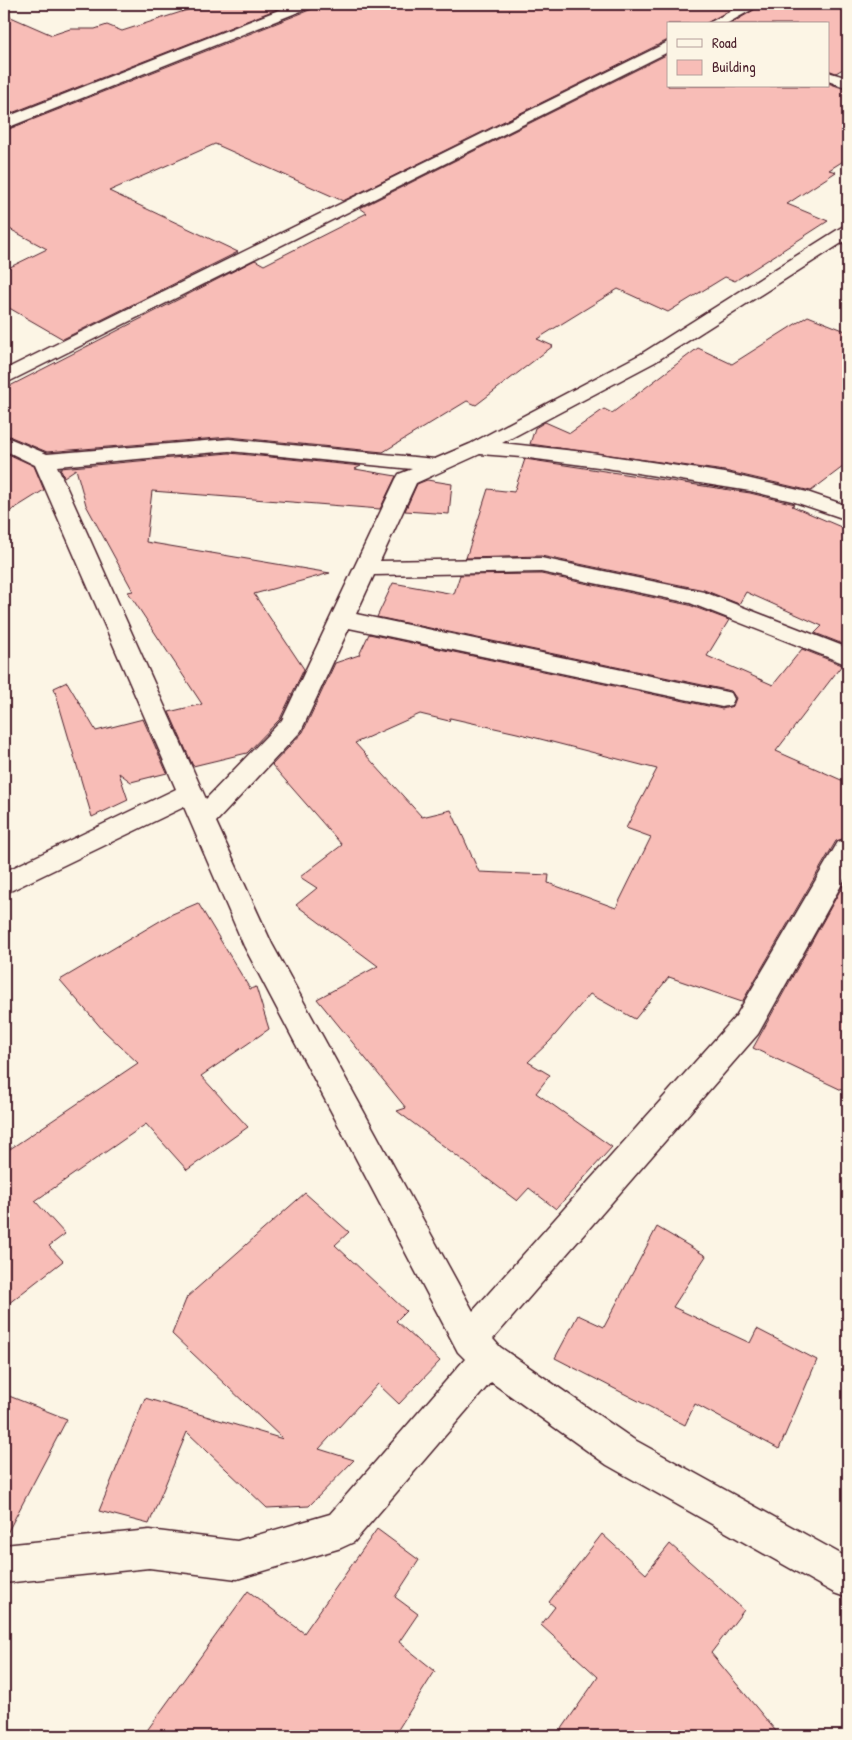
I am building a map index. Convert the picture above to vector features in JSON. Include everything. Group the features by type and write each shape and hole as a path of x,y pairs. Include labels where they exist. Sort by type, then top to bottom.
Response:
{"street":[{"path":"4,124 306,4"},
{"path":"718,22 755,4"},
{"path":"4,378 667,46"},
{"path":"830,77 848,83"},
{"path":"202,820 292,725 408,479 477,448 648,358 848,231"},
{"path":"5,444 44,461 229,445 438,465"},
{"path":"477,448 532,451 706,476 814,499 848,513"},
{"path":"44,461 258,946 479,1350 620,1452 848,1579"},
{"path":"367,568 542,565 696,596 848,657"},
{"path":"343,619 722,698"},
{"path":"4,884 190,793"},
{"path":"4,1564 148,1548 237,1560 341,1529 479,1350 747,1025 848,849"}],"building":[{"path":"206,4 290,4 4,116 4,14 52,35 70,29 95,29 107,25 122,31"},
{"path":"315,4 741,4 709,22 667,22 667,40 343,201 215,144 109,191 238,252 63,339 4,305 4,270 47,249 4,226 4,131 312,9"},
{"path":"764,4 848,4 848,66 836,73 830,71 830,22 733,22"},
{"path":"667,54 667,88 830,88 830,84 848,90 848,158 829,170 836,172 787,204 828,221 735,281 725,277 668,312 618,289 537,339 553,346 476,405 467,401 383,452 229,437 47,452 4,434 4,389 255,260 264,265 367,213 360,208"},
{"path":"808,316 848,332 848,463 811,491 725,471 530,444 535,428 545,422 570,433 604,409 612,413 698,348 732,364"},
{"path":"4,452 34,466 44,490 4,515"},
{"path":"229,453 361,466 355,469 396,476 380,509 152,491 146,542 330,573 254,594 304,669 280,719 247,753 193,766 169,712 202,704 128,592 133,591 86,505 76,469 64,477 60,468"},
{"path":"525,459 750,493 795,504 792,506 848,530 848,646 815,633 822,626 746,592 739,604 704,590 541,556 466,558 488,489 514,492"},
{"path":"427,480 452,484 449,514 405,511 417,484"},
{"path":"541,574 689,605 729,620 707,656 773,685 802,649 842,665 776,751 848,783 848,837 836,841 742,1002 669,977 635,1019 590,994 550,1041 528,1062 550,1075 536,1093 612,1147 556,1209 529,1188 517,1201 397,1111 406,1108 317,999 378,966 296,905 317,888 300,877 342,845 272,765 303,732 335,663 359,655 369,634 722,709 733,706 736,698 731,691 377,617 393,583 454,594 460,575","holes":["420,714 449,721 450,718 517,733 657,769 626,828 651,837 616,908 548,883 549,875 479,872 451,810 422,817 355,743"]},
{"path":"67,682 96,731 143,719 167,773 131,782 119,773 128,800 92,817 54,688"},
{"path":"848,876 848,1093 753,1048"},
{"path":"198,903 250,989 256,987 269,1029 201,1076 248,1127 187,1170 146,1124 35,1201 65,1234 49,1246 63,1261 4,1307 4,1153 138,1063 103,1030 60,980 170,915"},
{"path":"305,1193 349,1232 335,1245 406,1311 396,1321 440,1361 399,1404 378,1384 319,1449 354,1460 309,1506 267,1508 187,1432 149,1524 99,1511 145,1398 283,1439 172,1334 187,1297"},
{"path":"657,1227 706,1256 673,1307 750,1343 757,1329 817,1360 779,1449 695,1404 685,1425 555,1358 578,1315 604,1327"},
{"path":"4,1394 67,1419 4,1539"},
{"path":"377,1529 419,1560 395,1597 418,1614 399,1642 435,1671 394,1736 143,1736 248,1591 304,1633"},
{"path":"602,1534 646,1574 670,1544 744,1610 711,1653 780,1736 557,1736 598,1677 541,1625 555,1607 549,1602"}]}
